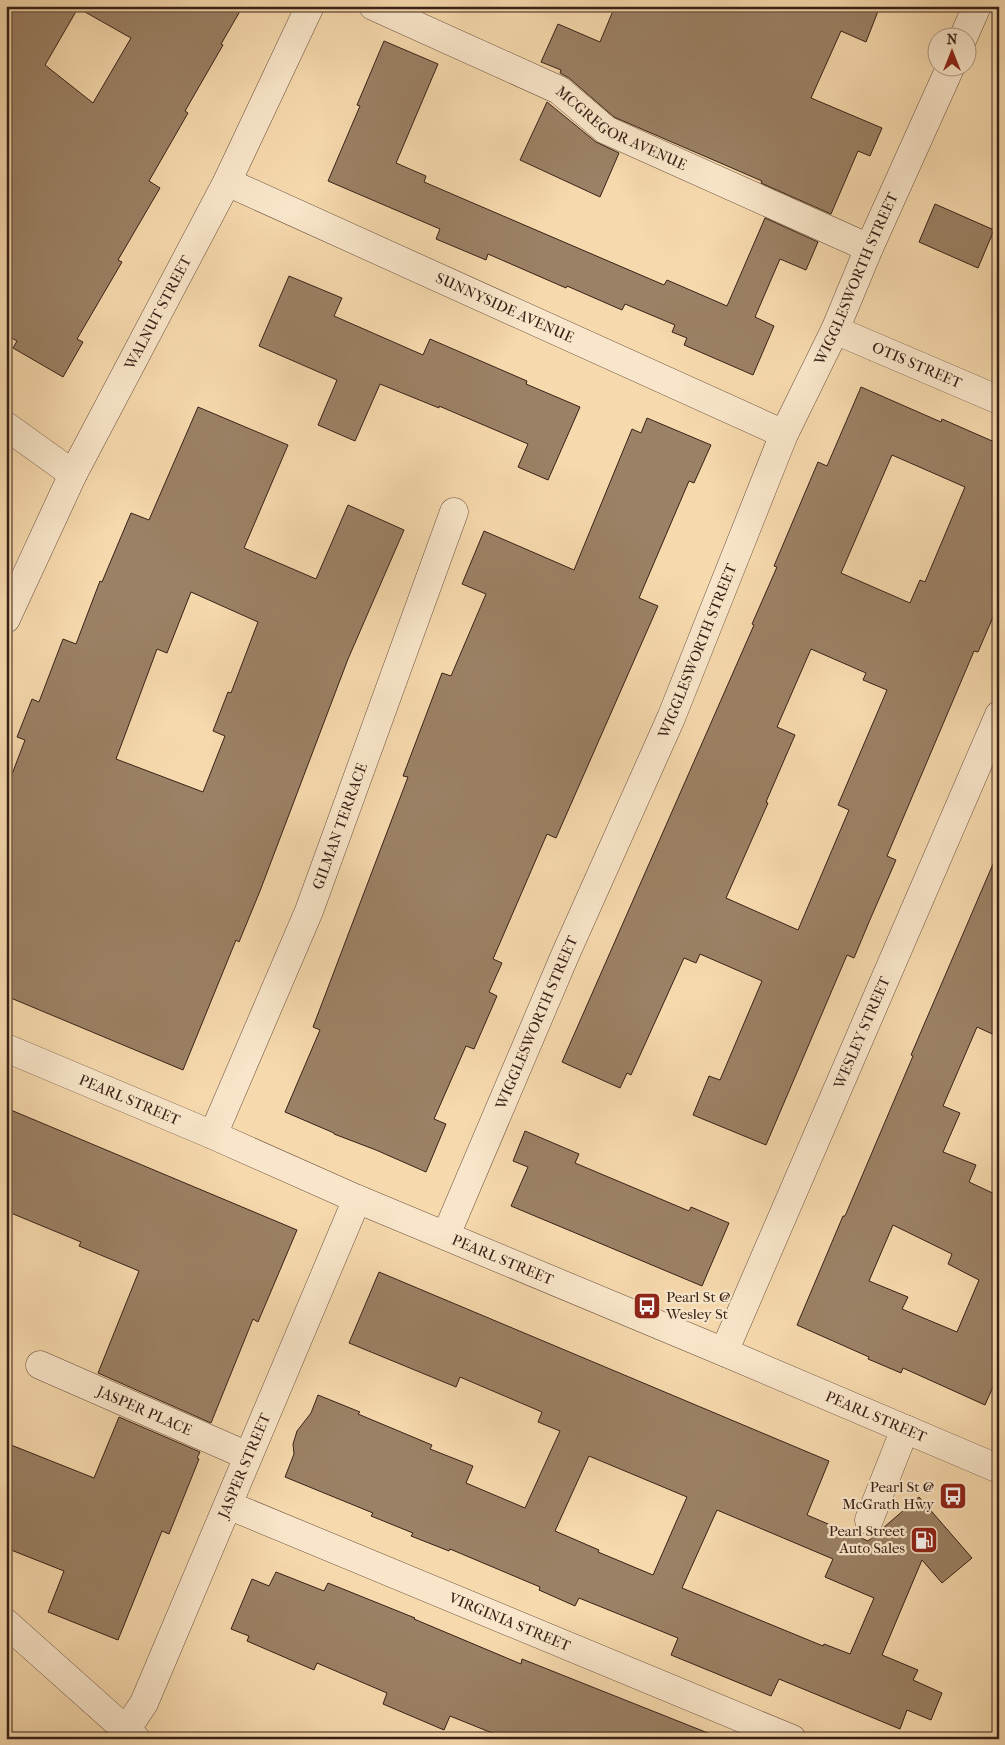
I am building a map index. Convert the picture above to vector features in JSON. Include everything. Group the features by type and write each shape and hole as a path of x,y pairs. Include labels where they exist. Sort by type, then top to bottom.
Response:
{"street":[{"name":"WALNUT STREET","path":"6,619 73,474 227,182 310,6"},
{"name":"MCGREGOR AVENUE","path":"373,6 559,90 606,130 870,248"},
{"path":"967,28 977,6"},
{"name":"WIGGLESWORTH STREET","path":"446,1235 566,953 671,718 784,434 835,330 946,78"},
{"name":"SUNNYSIDE AVENUE","path":"227,182 784,434"},
{"name":"OTIS STREET","path":"835,330 999,400"},
{"path":"6,426 73,474"},
{"name":"GILMAN TERRACE","path":"213,1135 308,911 454,512"},
{"name":"WESLEY STREET","path":"724,1352 999,715"},
{"name":"PEARL STREET","path":"6,1048 213,1135 357,1199 999,1469"},
{"name":"JASPER STREET","path":"132,1734 357,1199"},
{"name":"JASPER PLACE","path":"40,1365 248,1456"},
{"path":"869,1520 905,1429"},
{"name":"VIRGINIA STREET","path":"228,1506 792,1739"},
{"path":"6,1623 132,1734"}],"building":[{"path":"6,6 243,6 185,111 188,113 149,181 160,188 118,260 122,262 77,339 83,342 63,377 13,348 17,341 6,335","holes":["78,8 131,38 93,103 45,65"]},
{"path":"615,6 880,6 866,42 841,31 811,98 882,128 870,156 858,151 831,214 761,183 762,181 614,117 569,78 560,73 561,70 541,62 558,24 600,42"},
{"path":"384,41 438,64 396,163 426,176 424,182 664,285 667,280 727,306 765,218 818,242 806,270 780,259 755,317 774,326 753,375 684,345 687,338 672,332 675,325 625,304 622,310 488,254 486,260 436,239 440,229 328,181 360,106 357,105"},
{"path":"547,102 596,142 619,153 600,197 520,160"},
{"path":"935,204 994,230 978,268 919,242"},
{"path":"289,276 342,298 334,316 423,355 430,339 527,381 526,384 580,407 548,480 518,467 528,444 439,406 439,408 380,384 355,441 318,425 337,380 259,346"},
{"path":"861,387 941,422 942,419 999,444 999,603 978,652 974,651 887,856 896,860 854,958 847,955 766,1145 693,1115 709,1076 720,1080 762,981 700,954 696,963 684,958 631,1075 627,1073 620,1088 562,1062 754,625 752,624 777,567 774,566 818,462 827,466","holes":["892,455 965,487 925,582 920,580 910,603 841,573","811,649 866,673 863,680 887,690 838,805 849,810 798,930 726,898 768,803 766,802 795,735 777,727"]},
{"path":"198,407 288,445 244,548 316,579 348,505 404,530 348,659 260,891 239,942 236,940 183,1070 6,996 6,790 25,740 17,737 32,699 39,702 63,639 76,644 100,581 102,582 131,513 149,520","holes":["191,592 258,622 231,693 228,692 213,731 225,736 203,792 116,759 157,649 167,653"]},
{"path":"647,418 711,445 694,483 689,481 639,598 658,606 556,838 547,834 493,959 502,963 489,992 497,996 474,1049 466,1046 434,1119 446,1124 426,1172 285,1112 320,1030 313,1027 408,777 403,776 442,673 451,676 486,594 462,584 484,531 574,570 632,429 641,433"},
{"path":"999,850 999,1037 977,1027 943,1106 960,1113 943,1152 976,1165 969,1182 999,1196 999,1373 985,1405 903,1368 901,1373 868,1359 869,1357 797,1325 913,1056 911,1055","holes":["893,1225 952,1254 948,1264 979,1280 957,1332 902,1309 908,1297 869,1281"]},
{"path":"6,1108 297,1230 258,1322 253,1319 211,1423 98,1373 139,1271 79,1246 81,1242 6,1211"},
{"path":"525,1131 579,1154 575,1163 689,1211 691,1207 729,1223 702,1286 511,1206 528,1167 513,1161"},
{"path":"379,1272 829,1461 807,1515 868,1541 919,1497 972,1558 942,1583 922,1560 882,1655 918,1670 913,1680 942,1693 931,1720 907,1710 900,1729 779,1679 771,1696 671,1655 678,1638 579,1598 575,1606 539,1590 540,1587 450,1549 449,1551 411,1536 413,1533 371,1516 373,1513 285,1477 294,1454 293,1444 297,1431 311,1413 318,1395 432,1445 430,1449 473,1466 466,1483 525,1508 560,1431 538,1422 542,1412 460,1377 456,1387 349,1343","holes":["589,1456 687,1497 653,1575 598,1552 599,1550 555,1531","717,1510 833,1559 825,1577 874,1598 850,1654 824,1644 823,1646 682,1588"]},
{"path":"119,1417 200,1452 197,1458 199,1459 169,1534 162,1531 118,1640 48,1612 64,1571 6,1548 6,1443 94,1478"},
{"path":"276,1572 324,1591 328,1583 521,1664 522,1659 718,1737 718,1739 507,1739 450,1716 444,1730 383,1704 387,1693 317,1663 314,1670 247,1641 249,1636 231,1629 252,1579 269,1586"}],"place":[{"name":"Pearl St @ Wesley St","path":"647,1306"},
{"name":"Pearl St @ McGrath Hwy","path":"953,1496"},
{"name":"Pearl Street Auto Sales","path":"924,1540"}]}
